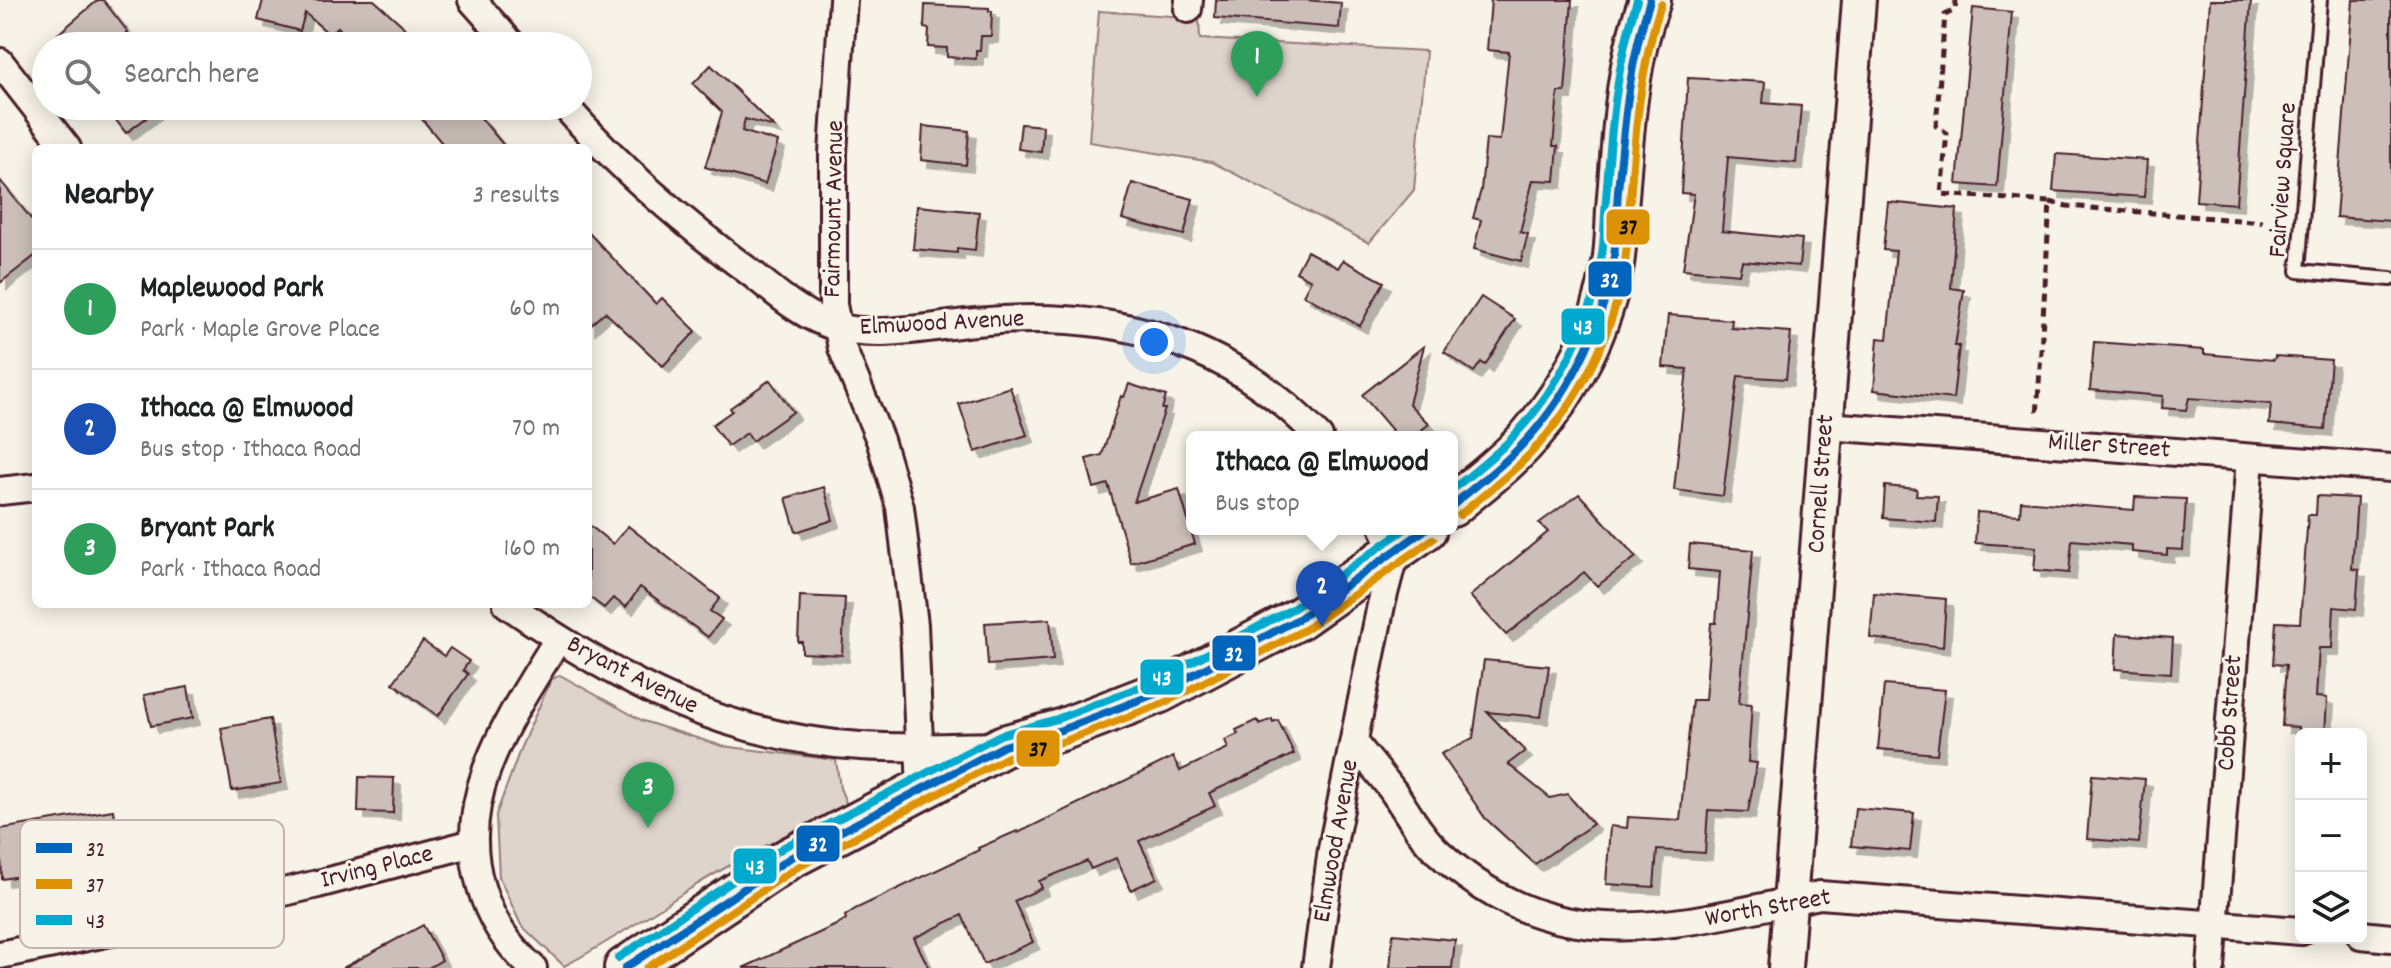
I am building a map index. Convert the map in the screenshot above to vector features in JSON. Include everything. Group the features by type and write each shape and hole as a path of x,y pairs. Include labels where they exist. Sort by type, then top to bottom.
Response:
{"main road":[{"path":"1458,501 1529,438 1570,380 1601,311 1613,264 1624,119 1637,41 1650,0"},
{"path":"625,968 790,858 1004,746 1061,730 1160,692 1300,618 1402,537"}],"street":[{"path":"472,0 501,32"},
{"name":"Fairmount Avenue","path":"843,0 833,153 831,289 837,327 849,366 880,440 900,507 914,625 921,790"},
{"name":"Cornell Street","path":"1785,968 1859,0"},
{"path":"0,62 32,103"},
{"path":"45,120 64,144"},
{"name":"Elmwood Avenue","path":"579,120 685,224 795,307 837,327 882,331 1047,318 1135,328 1195,348 1230,365 1268,390 1312,431"},
{"name":"Miller Street","path":"1827,426 2391,468"},
{"name":"Cobb Street","path":"2211,968 2250,458"},
{"path":"0,491 32,487"},
{"name":"Elmwood Avenue","path":"1316,968 1332,849 1381,605 1402,537"},
{"name":"Bryant Avenue","path":"513,608 558,639 662,698 777,735 859,746 1004,746"},
{"path":"533,968 488,912 477,875 474,816 480,785 504,727 558,639"},
{"name":"Worth Street","path":"1355,743 1435,849 1486,889 1555,919 1624,928 1701,921 1790,901 1830,896 2295,931"},
{"name":"Irving Place","path":"284,890 473,843"},
{"path":"2367,936 2391,938"},
{"name":"Irving Place","path":"0,955 32,948"}],"lane":[{"name":"Fairview Square","path":"2320,0 2298,271 2391,279"}],"path":[{"path":"1956,0 1955,10 1945,15 1936,126 1947,133 1941,194 2262,222"},
{"path":"2037,422 2050,202"}],"shaded area":[{"path":"1099,11 1199,18 1200,39 1426,51 1414,190 1369,243 1212,162 1089,142"},
{"path":"560,675 643,721 722,746 836,760 840,788 847,805 725,868 564,966 521,925 499,877 496,815 521,747 551,680"}],"building":[{"path":"98,0 103,0 128,32 60,32"},
{"path":"263,0 374,0 407,32 342,32 338,27 327,32 305,13 300,31 258,20"},
{"path":"1216,0 1341,3 1339,28 1215,18"},
{"path":"1491,0 1572,0 1565,92 1558,92 1553,146 1558,146 1555,181 1533,180 1520,232 1528,234 1521,261 1474,249 1481,220 1473,218 1481,190 1486,139 1500,140 1509,52 1487,50"},
{"path":"2210,0 2251,0 2236,204 2196,201"},
{"path":"2353,0 2391,0 2391,221 2336,217"},
{"path":"925,5 989,8 992,11 991,36 981,36 976,59 947,57 947,48 928,47 929,29 924,28"},
{"path":"1973,8 2012,12 1997,187 1957,184"},
{"path":"711,65 774,127 745,119 742,131 778,142 765,184 705,167 722,112 693,84"},
{"path":"1688,78 1765,82 1763,103 1801,106 1796,163 1728,157 1722,231 1802,239 1799,266 1742,261 1739,274 1683,269 1694,194 1681,193"},
{"path":"116,120 143,120 126,133"},
{"path":"423,120 483,120 503,144 443,144"},
{"path":"1021,124 1043,126 1041,152 1018,149"},
{"path":"923,126 969,131 966,165 921,160"},
{"path":"2056,154 2147,160 2144,197 2053,191"},
{"path":"0,180 32,220 32,258 0,283"},
{"path":"1132,183 1193,199 1184,235 1122,219"},
{"path":"1888,202 1957,209 1951,288 1964,290 1955,346 1959,346 1953,399 1874,390 1878,338 1887,339 1896,251 1883,250"},
{"path":"917,206 979,212 975,250 957,248 957,253 913,249"},
{"path":"592,236 656,304 662,298 696,331 663,366 605,312 592,323"},
{"path":"1307,251 1338,268 1343,260 1384,282 1360,326 1303,295 1311,280 1296,272"},
{"path":"1481,297 1515,319 1485,365 1481,362 1474,372 1444,352"},
{"path":"1668,315 1732,320 1731,328 1791,332 1786,379 1738,376 1723,496 1674,490 1687,369 1663,367"},
{"path":"2094,342 2204,350 2204,354 2274,360 2275,356 2331,360 2325,429 2269,424 2271,404 2189,398 2186,410 2162,408 2163,396 2090,390"},
{"path":"1424,346 1409,404 1429,424 1420,431 1391,431 1362,395"},
{"path":"770,380 793,412 752,441 747,433 728,446 712,425"},
{"path":"1129,384 1166,396 1162,409 1165,409 1134,502 1179,489 1186,513 1186,535 1192,535 1195,544 1131,563 1108,484 1094,488 1086,459 1102,455 1121,396 1124,397"},
{"path":"1010,387 1027,435 975,452 959,404"},
{"path":"1885,486 1917,489 1916,495 1938,496 1936,522 1883,518"},
{"path":"824,487 833,520 796,532 786,498"},
{"path":"1579,494 1636,557 1597,586 1584,572 1506,635 1470,596 1548,532 1539,523"},
{"path":"2317,496 2357,498 2352,569 2359,570 2356,609 2334,607 2332,648 2319,648 2316,697 2327,698 2325,728 2282,726 2286,665 2273,664 2276,622 2300,623 2308,515 2316,515"},
{"path":"2135,497 2186,499 2183,550 2167,549 2167,555 2132,552 2132,545 2072,540 2069,573 2034,570 2036,547 1975,543 1977,512 2020,515 2021,501 2134,510"},
{"path":"628,526 720,598 710,611 722,619 708,637 640,587 626,607 613,598 604,608 592,599 592,527 613,544"},
{"path":"1690,544 1753,550 1739,703 1752,704 1748,762 1757,763 1748,812 1708,810 1705,853 1657,850 1654,887 1606,884 1610,826 1627,828 1628,817 1680,820 1692,700 1705,700 1711,623 1716,623 1720,572 1688,569"},
{"path":"1874,593 1946,599 1943,647 1870,638"},
{"path":"800,596 845,598 842,655 802,653 802,642 798,642"},
{"path":"1050,619 1053,660 988,665 985,623"},
{"path":"2117,634 2173,638 2171,673 2115,669"},
{"path":"423,641 444,656 450,648 469,661 463,670 468,674 438,716 393,683"},
{"path":"1484,660 1549,666 1541,717 1487,712 1525,751 1508,764 1550,798 1567,794 1593,824 1535,864 1485,818 1441,754 1473,738"},
{"path":"1884,685 1945,690 1937,754 1878,749"},
{"path":"188,687 193,718 151,726 144,695"},
{"path":"270,719 281,783 232,791 221,728"},
{"path":"1272,719 1273,722 1278,720 1294,754 1209,793 1215,806 1139,841 1157,878 1131,890 1116,858 1091,869 1087,861 1039,881 1042,888 1014,901 1033,942 984,964 962,915 914,938 929,968 743,968 834,926 855,909 978,848 1018,833 1173,757 1180,771 1228,748 1225,740 1238,734 1236,730 1257,720 1260,724"},
{"path":"2092,775 2145,779 2139,843 2087,839"},
{"path":"359,777 394,778 393,813 358,812"},
{"path":"1855,808 1914,813 1910,851 1851,846"},
{"path":"113,810 115,820 54,820"},
{"path":"20,826 20,876 2,879 0,829"},
{"path":"423,925 442,960 428,968 343,968"},
{"path":"1393,934 1455,940 1452,968 1390,968"}],"transit line":[{"name":"43","path":"1458,485 1498,452 1529,419 1558,378 1581,332 1602,252 1616,98 1624,49 1637,0"},
{"name":"32","path":"1458,501 1505,462 1538,427 1568,385 1591,338 1613,264 1628,94 1650,0"},
{"name":"37","path":"1460,515 1513,471 1547,435 1578,390 1603,341 1613,315 1625,262 1640,101 1648,52 1661,4"},
{"name":"43","path":"618,958 784,847 1000,735 1057,719 1155,681 1294,608 1397,535"},
{"name":"32","path":"625,968 790,858 1004,746 1061,730 1160,692 1300,618 1418,535"},
{"name":"37","path":"647,968 796,868 1008,757 1065,741 1164,703 1306,629 1433,539"}],"place":[{"name":"Maplewood Park","path":"1257,97"},
{"name":"Ithaca @ Elmwood","path":"1322,627"},
{"name":"Bryant Park","path":"648,828"}]}
